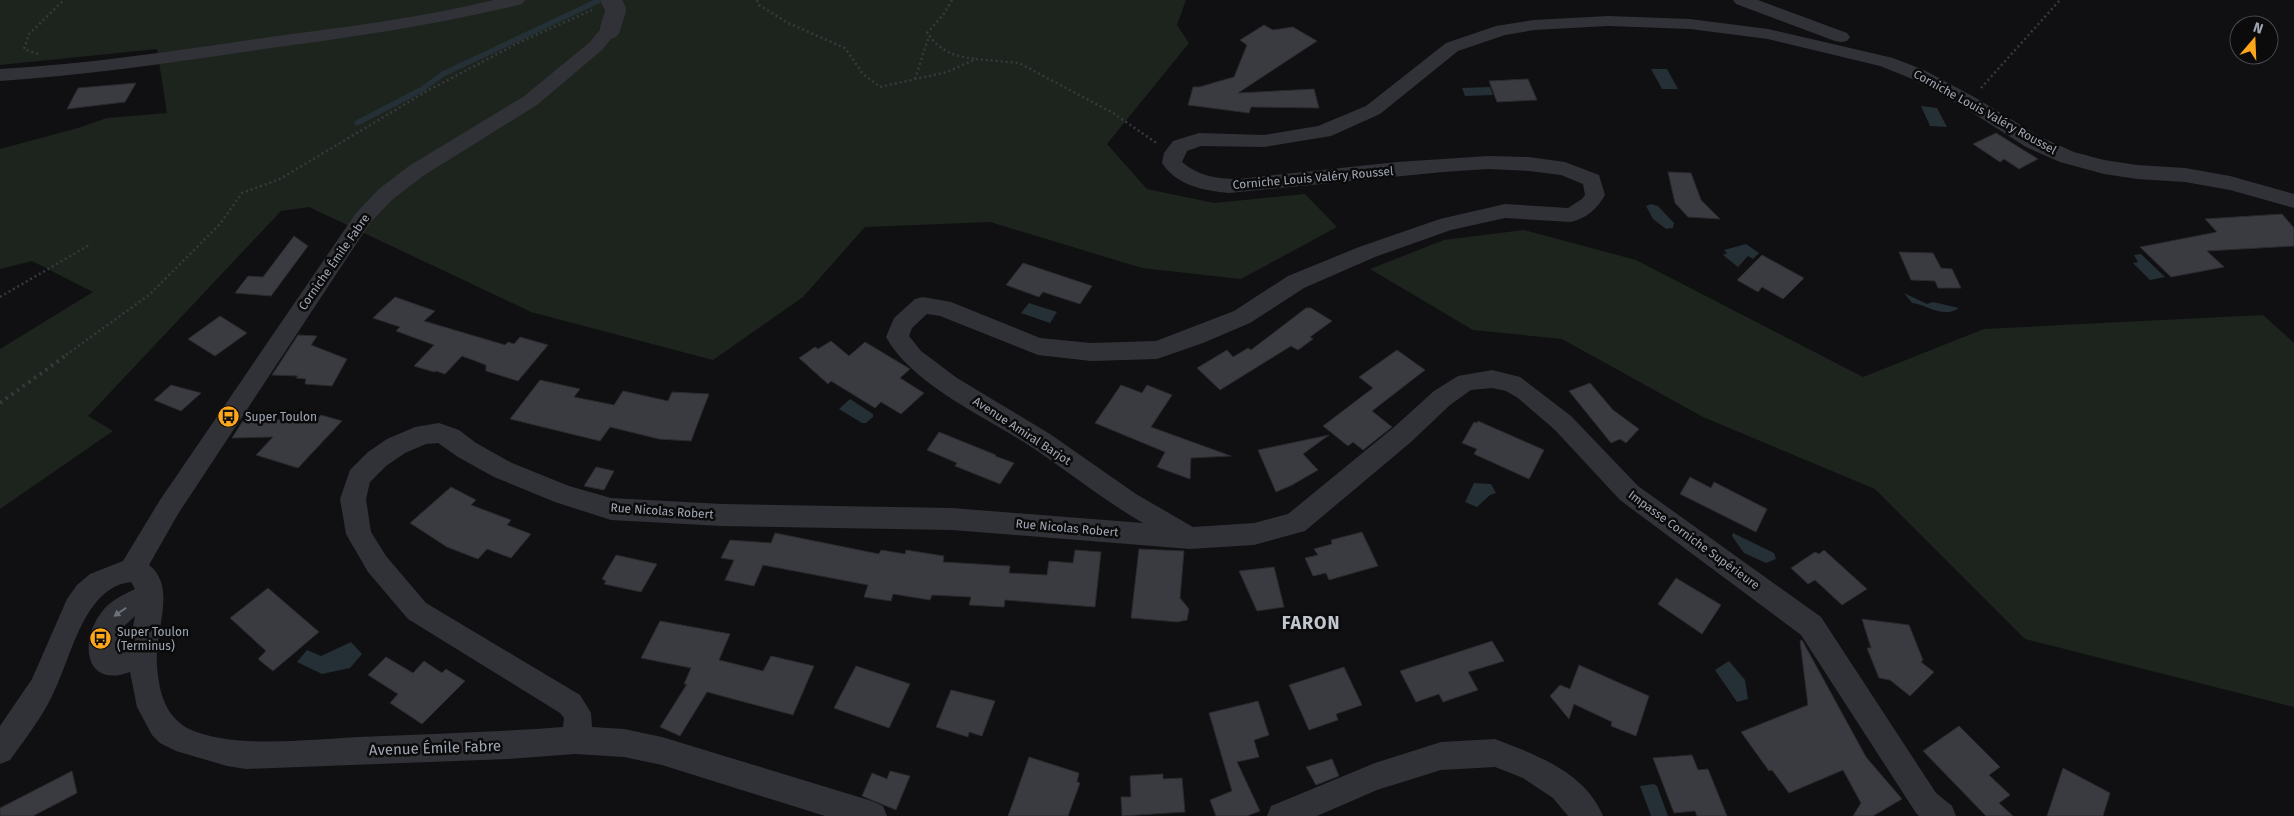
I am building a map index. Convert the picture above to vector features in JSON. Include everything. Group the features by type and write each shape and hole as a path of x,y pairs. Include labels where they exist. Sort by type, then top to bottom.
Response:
{"street":[{"path":"0,75 32,74 178,56 420,21 516,0"},
{"name":"Corniche Émile Fabre","path":"132,570 169,507 363,218 386,194 416,171 537,96 596,46 616,19 614,3 610,0"},
{"path":"1742,0 1860,43 1886,62"},
{"name":"Corniche Louis Valéry Roussel","path":"923,305 943,308 1038,346 1091,352 1157,350 1195,338 1242,318 1296,282 1367,252 1448,224 1484,214 1506,211 1571,215 1590,204 1595,195 1592,180 1581,172 1532,164 1456,164 1235,186 1212,184 1190,178 1180,172 1172,162 1174,153 1180,146 1200,140 1264,141 1307,136 1324,131 1372,110 1452,47 1502,30 1534,25 1608,22 1690,24 1768,34 1886,62 1917,74 1969,102 2033,142 2067,157 2104,167 2230,182 2294,201"},
{"name":"Avenue Amiral Barjot","path":"923,305 902,324 897,337 913,357 949,384 1041,441 1127,502 1190,538"},
{"name":"Impasse Corniche Supérieure","path":"1190,538 1254,534 1296,523 1402,435 1442,398 1466,382 1492,379 1512,383 1526,392 1563,423 1628,493 1811,626 1926,803 1941,816"},
{"name":"Rue Nicolas Robert","path":"575,740 579,720 578,712 570,704 417,611 377,564 359,534 353,499 359,477 377,459 396,446 424,434 439,433 450,437 467,450 503,470 564,495 611,508 722,515 952,519 1190,538"},
{"path":"0,750 43,686 65,630 78,605 100,583 111,576 132,570 139,572 146,578 150,594 120,611 108,621 101,639 100,654 110,663 125,661 143,651"},
{"name":"Avenue Émile Fabre","path":"150,594 143,651 147,694 154,715 170,733 206,748 246,755 508,745 575,740 624,743 662,751 872,816"},
{"path":"1282,816 1375,777 1441,756 1495,753 1533,768 1563,788 1588,816"}],"path":[{"path":"43,55 24,49 29,34 64,0"},
{"path":"757,0 759,5 788,23 844,48 863,74 880,88 947,72 976,59"},
{"path":"915,79 929,35 927,33 952,0"},
{"path":"1969,102 2060,0"},
{"path":"0,403 149,295 220,224 242,193 280,179 427,91 520,42 594,10"},
{"path":"929,35 937,48 951,57 1019,63 1113,113 1174,153"},
{"path":"0,297 91,244"}],"shaded area":[{"path":"0,0 1186,0 1177,25 1189,43 1107,144 1147,189 1214,203 1305,194 1337,227 1241,279 1142,268 990,222 865,227 803,297 713,360 531,312 309,207 281,211 88,416 113,431 0,509 0,349 93,292 32,261 0,269 0,149 78,128 107,118 167,113 157,49 0,65"},
{"path":"1651,69 1667,69 1678,89 1662,89"},
{"path":"1490,87 1493,95 1465,96 1462,88"},
{"path":"1921,106 1937,108 1947,127 1930,126"},
{"path":"1651,204 1658,206 1674,223 1673,228 1666,229 1653,219 1646,206"},
{"path":"1524,230 1636,260 1863,377 1984,329 2263,315 2294,343 2294,707 2025,639 1875,489 1703,417 1562,339 1473,330 1370,269 1444,240"},
{"path":"1746,244 1759,253 1753,259 1748,256 1738,267 1723,255 1727,253 1724,250"},
{"path":"2141,254 2165,277 2150,280 2133,263 2138,262 2134,255"},
{"path":"1904,293 1927,304 1933,302 1959,308 1953,311 1941,312 1912,303"},
{"path":"1029,303 1057,312 1050,323 1021,313"},
{"path":"850,399 873,414 873,417 866,423 862,423 839,409"},
{"path":"1474,483 1491,484 1496,493 1490,495 1477,507 1465,502"},
{"path":"1733,533 1774,553 1776,559 1766,563 1744,553 1732,536"},
{"path":"351,642 362,654 350,668 322,674 297,662 307,650 321,656"},
{"path":"1729,661 1745,680 1748,699 1737,702 1715,670"},
{"path":"1654,784 1657,786 1668,816 1651,816 1640,786"}],"building":[{"path":"1264,25 1273,30 1293,27 1317,41 1238,93 1314,89 1319,108 1251,107 1249,113 1188,105 1193,87 1234,77 1247,45 1240,40"},
{"path":"1528,79 1537,100 1497,102 1489,81"},
{"path":"136,83 125,102 67,109 78,88"},
{"path":"1996,133 2038,159 2019,169 2004,159 2000,162 1973,144"},
{"path":"1668,172 1691,173 1701,200 1720,219 1688,217 1675,203"},
{"path":"2282,214 2294,228 2294,246 2207,251 2224,267 2171,277 2140,247 2217,232 2205,219"},
{"path":"294,236 308,246 271,296 235,293 248,276 263,277"},
{"path":"1899,252 1933,253 1941,268 1952,269 1961,288 1938,288 1935,281 1911,280"},
{"path":"1762,255 1804,278 1783,299 1762,287 1758,292 1737,280"},
{"path":"1023,263 1092,286 1080,304 1043,292 1039,297 1006,285"},
{"path":"395,297 435,311 424,321 505,345 508,342 514,344 520,337 548,345 518,381 486,371 486,365 462,356 445,374 414,366 434,345 396,331 400,327 373,318"},
{"path":"1306,308 1311,308 1332,321 1310,337 1313,339 1298,350 1291,346 1220,390 1197,368 1227,350 1233,357 1248,348 1251,350"},
{"path":"220,316 247,333 215,356 188,339"},
{"path":"298,335 317,336 311,345 347,359 332,386 305,384 306,379 296,378 298,376 272,375"},
{"path":"831,341 849,356 865,342 910,369 900,378 924,393 901,414 881,402 875,408 831,381 828,384 799,358 815,347 818,349"},
{"path":"1397,350 1425,370 1372,411 1392,427 1363,450 1353,442 1348,446 1323,426 1373,388 1359,377"},
{"path":"540,380 580,389 574,397 614,405 623,391 668,401 672,392 709,394 691,441 659,439 610,427 600,441 510,419"},
{"path":"1590,383 1613,410 1639,429 1626,443 1620,439 1611,443 1569,391"},
{"path":"171,385 201,393 181,411 154,400"},
{"path":"1121,385 1142,393 1147,385 1172,395 1151,427 1231,456 1191,458 1190,479 1157,467 1165,452 1095,423"},
{"path":"321,415 342,421 298,468 256,455 273,437 232,438 244,419 289,420 292,417 314,423"},
{"path":"1478,421 1544,450 1529,479 1474,454 1477,449 1462,443 1474,422 1477,423"},
{"path":"939,432 1014,463 1000,484 955,466 957,463 927,450"},
{"path":"1329,435 1303,454 1318,470 1276,492 1258,450"},
{"path":"596,467 614,471 604,490 584,486"},
{"path":"1690,477 1711,488 1714,482 1767,509 1756,532 1680,494"},
{"path":"451,487 476,500 471,505 511,520 507,525 531,534 511,558 487,549 478,559 447,547 410,523"},
{"path":"1362,532 1378,566 1329,580 1326,573 1313,576 1305,558 1318,555 1314,549 1332,544 1331,540"},
{"path":"775,533 879,554 881,550 905,554 906,550 944,556 943,562 1010,566 1009,573 1047,575 1049,561 1073,563 1075,550 1101,552 1095,607 1005,600 1004,607 969,605 971,597 932,595 930,600 893,594 891,601 864,597 868,585 763,565 754,586 725,580 734,560 721,558 730,540 771,543"},
{"path":"1139,549 1184,551 1180,598 1189,609 1187,620 1177,622 1131,618"},
{"path":"1824,550 1867,589 1842,605 1815,580 1808,584 1791,568 1815,552 1819,554"},
{"path":"616,555 657,564 641,592 604,584 606,581 602,579"},
{"path":"1274,567 1284,607 1257,611 1239,571"},
{"path":"1676,578 1721,605 1702,634 1658,604"},
{"path":"268,588 319,632 273,671 258,659 266,651 230,618"},
{"path":"1862,619 1909,625 1923,660 1921,662 1934,672 1910,696 1890,680 1879,678 1867,648 1871,648"},
{"path":"660,621 730,634 719,660 763,671 771,656 814,666 793,715 707,692 680,736 660,727 687,684 684,684 691,668 641,658"},
{"path":"1802,640 1866,757 1902,799 1873,816 1853,816 1861,803 1843,770 1789,793 1772,770 1769,771 1741,732 1808,705 1800,641"},
{"path":"1492,641 1504,661 1468,672 1478,690 1443,702 1439,694 1416,702 1400,671"},
{"path":"386,657 413,673 424,661 442,673 446,669 465,681 422,724 390,703 398,694 368,675"},
{"path":"1579,665 1649,696 1636,736 1611,726 1612,722 1574,704 1569,719 1550,696 1560,685 1570,689"},
{"path":"856,666 910,684 889,728 834,708"},
{"path":"1344,667 1362,705 1336,714 1338,720 1309,730 1289,685"},
{"path":"951,690 995,701 982,736 969,732 968,737 936,727"},
{"path":"1258,701 1269,735 1254,740 1259,757 1237,762 1260,811 1247,816 1216,816 1210,800 1232,791 1209,713"},
{"path":"1959,726 2000,767 1989,775 2010,795 1999,803 2013,816 1986,816 1923,751"},
{"path":"1692,755 1698,770 1708,769 1727,816 1697,816 1695,811 1674,813 1653,758"},
{"path":"1029,757 1079,773 1077,782 1080,783 1068,816 1008,816"},
{"path":"1332,759 1339,776 1316,785 1306,767"},
{"path":"2063,768 2110,793 2103,816 2047,816"},
{"path":"72,771 77,793 33,816 0,816 0,808"},
{"path":"890,771 910,776 896,810 862,796 872,773 887,779"},
{"path":"1163,774 1163,779 1182,778 1185,812 1122,816 1121,797 1131,797 1130,776"}],"waterway":[{"path":"357,123 421,90 443,74 600,0"}],"place":[{"name":"Super Toulon","path":"229,417"},
{"name":"Super Toulon (Terminus)","path":"101,639"}],"district":[{"name":"FARON","path":"1311,623"}]}
